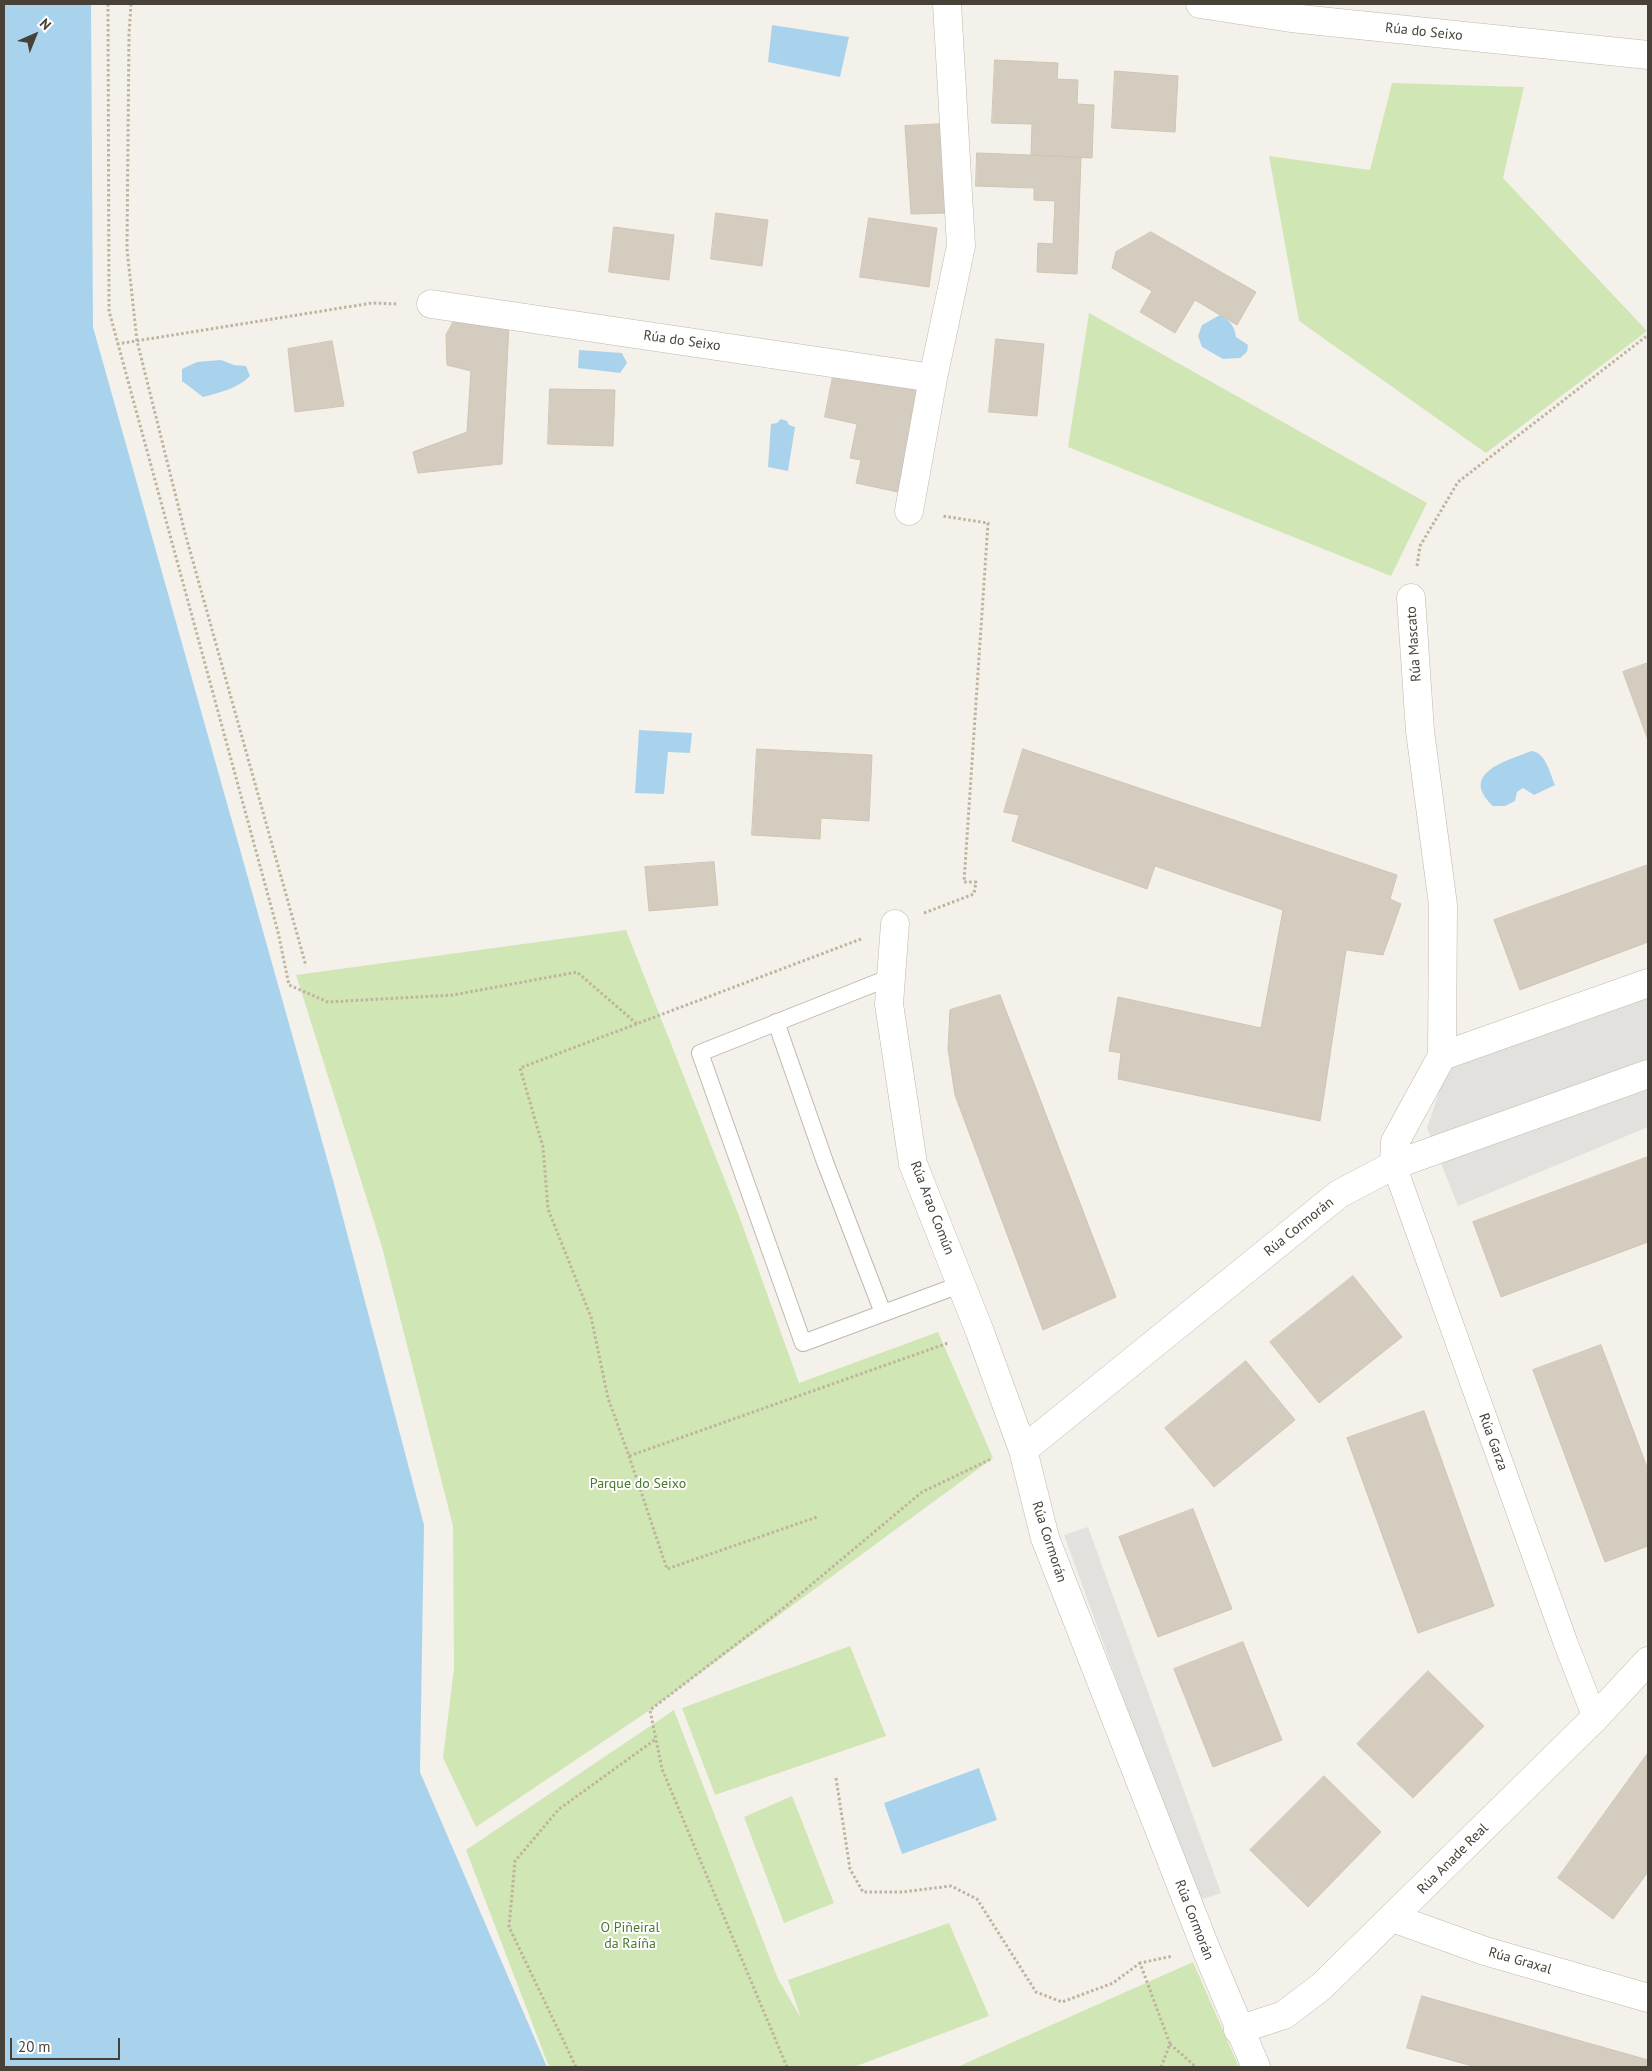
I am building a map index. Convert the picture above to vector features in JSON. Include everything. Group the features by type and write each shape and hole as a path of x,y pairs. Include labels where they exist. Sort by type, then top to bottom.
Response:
{"street":[{"path":"909,511 933,378 960,246 948,4"},
{"name":"Rúa do Seixo","path":"1200,4 1291,18 1648,55"},
{"name":"Rúa do Seixo","path":"431,304 933,378"},
{"name":"Rúa Mascato","path":"1411,598 1420,731 1443,905 1442,1056"},
{"name":"Rúa Arao Común","path":"895,924 888,1004 913,1164 962,1284 1023,1450"},
{"path":"1394,1165 1395,1142 1442,1056 1648,983"},
{"name":"Rúa Cormorán","path":"1256,2067 1238,2030 1045,1538 1023,1450 1339,1194 1394,1165 1648,1074"},
{"name":"Rúa Garza","path":"1394,1165 1563,1635 1595,1718"},
{"name":"Rúa Anade Real","path":"1238,2030 1284,2015 1322,1986 1595,1718 1648,1661"},
{"name":"Rúa Graxal","path":"1393,1918 1485,1951 1648,1998"}],"lane":[{"path":"891,977 700,1053 803,1343 962,1284"},
{"path":"776,1022 825,1162 883,1313"}],"path":[{"path":"108,4 109,312 278,932 289,985 328,1002 453,996 577,972 637,1024"},
{"path":"130,4 127,249 137,341 184,533 306,966"},
{"path":"118,344 372,303 431,304"},
{"name":"Rúa Mascato","path":"1411,598 1420,546 1458,482 1648,335"},
{"path":"817,1517 667,1569 608,1398 591,1316 548,1209 543,1147 520,1068 866,938 895,924 974,894 976,882 964,882 988,523 909,511"},
{"path":"629,1456 980,1332"},
{"path":"787,2067 662,1769 650,1710 781,1610 922,1492 993,1458 1023,1450"},
{"path":"576,2067 509,1927 516,1861 559,1809 656,1739"},
{"path":"836,1778 850,1868 864,1892 902,1892 951,1886 977,1899 1036,1992 1062,2002 1114,1984 1140,1963 1206,1949"},
{"path":"1140,1963 1170,2044 1196,2067"},
{"path":"1161,2067 1170,2044"}],"green space":[{"path":"1392,83 1524,87 1503,178 1647,331 1486,453 1299,321 1269,156 1370,170"},
{"path":"1089,313 1427,503 1391,576 1068,447"},
{"name":"Parque do Seixo","path":"626,930 741,1221 799,1383 938,1332 993,1458 650,1710 476,1827 443,1758 454,1668 453,1526 382,1247 296,975"},
{"path":"850,1646 886,1736 715,1795 682,1708"},
{"name":"O Piñeiral da Raíña","path":"674,1710 778,1979 801,2018 788,1980 949,1923 989,2016 854,2067 549,2067 466,1850"},
{"path":"792,1796 834,1903 784,1923 744,1817"},
{"path":"1193,1962 1239,2067 957,2067"}],"shaded area":[{"path":"1648,993 1648,1127 1458,1206 1427,1128 1448,1065"},
{"path":"1088,1527 1221,1893 1197,1901 1064,1535"}],"water":[{"path":"4,4 91,4 93,327 333,1180 424,1525 420,1772 547,2067 4,2067"},
{"path":"772,25 849,37 840,77 768,62"},
{"path":"1220,315 1231,324 1236,337 1248,345 1247,352 1240,358 1223,359 1202,347 1198,336 1202,325"},
{"path":"579,350 622,353 627,363 620,373 578,368"},
{"path":"221,360 234,365 246,366 250,376 234,387 203,397 182,381 182,369 197,362"},
{"path":"781,419 795,427 788,471 768,467 771,424 777,423"},
{"path":"639,730 692,733 690,753 668,752 664,794 635,793"},
{"path":"1531,751 1536,752 1544,759 1555,785 1534,795 1523,788 1517,792 1515,801 1505,806 1493,806 1484,795 1481,785 1483,777 1499,764"},
{"path":"979,1768 997,1820 902,1854 884,1803"}],"building":[{"path":"995,60 1058,63 1057,79 1078,80 1077,104 1094,105 1092,158 1031,155 1032,124 992,123"},
{"path":"1115,71 1178,76 1175,132 1112,128"},
{"path":"942,124 947,213 911,214 905,126"},
{"path":"977,153 1081,157 1077,274 1037,272 1038,243 1053,244 1055,201 1034,200 1034,188 976,186"},
{"path":"716,213 768,220 762,266 711,259"},
{"path":"869,218 937,228 929,287 860,277"},
{"path":"614,227 674,235 669,280 609,272"},
{"path":"1151,232 1256,292 1237,325 1195,300 1175,333 1140,312 1152,291 1112,268 1116,252"},
{"path":"455,319 509,325 502,464 418,473 413,452 467,432 471,371 447,365 446,335"},
{"path":"996,339 1044,344 1037,416 989,412"},
{"path":"332,341 344,406 295,412 288,349"},
{"path":"835,366 920,382 898,492 856,483 861,460 850,458 857,424 825,417"},
{"path":"550,389 615,390 613,446 548,444"},
{"path":"1648,663 1648,740 1623,672"},
{"path":"757,749 872,755 869,821 821,818 820,839 752,835"},
{"path":"1023,749 1397,875 1390,899 1401,904 1383,955 1346,950 1320,1121 1118,1079 1121,1053 1109,1051 1118,997 1261,1028 1283,910 1155,866 1147,889 1012,841 1019,815 1004,812"},
{"path":"714,862 718,905 649,911 645,867"},
{"path":"1648,865 1648,942 1520,990 1494,920"},
{"path":"1000,995 1116,1297 1043,1330 955,1095 948,1049 950,1010"},
{"path":"1648,1157 1648,1242 1501,1297 1473,1222"},
{"path":"1353,1276 1402,1337 1319,1403 1270,1342"},
{"path":"1601,1345 1648,1470 1648,1546 1605,1562 1533,1370"},
{"path":"1246,1361 1295,1420 1214,1487 1165,1428"},
{"path":"1424,1411 1494,1606 1418,1633 1347,1438"},
{"path":"1193,1509 1232,1609 1158,1637 1119,1537"},
{"path":"1243,1642 1282,1740 1213,1767 1174,1669"},
{"path":"1428,1671 1484,1726 1413,1798 1357,1744"},
{"path":"1648,1753 1648,1872 1613,1919 1558,1878"},
{"path":"1324,1776 1381,1832 1308,1907 1250,1850"},
{"path":"1422,1996 1648,2060 1648,2067 1476,2067 1407,2048"}]}
